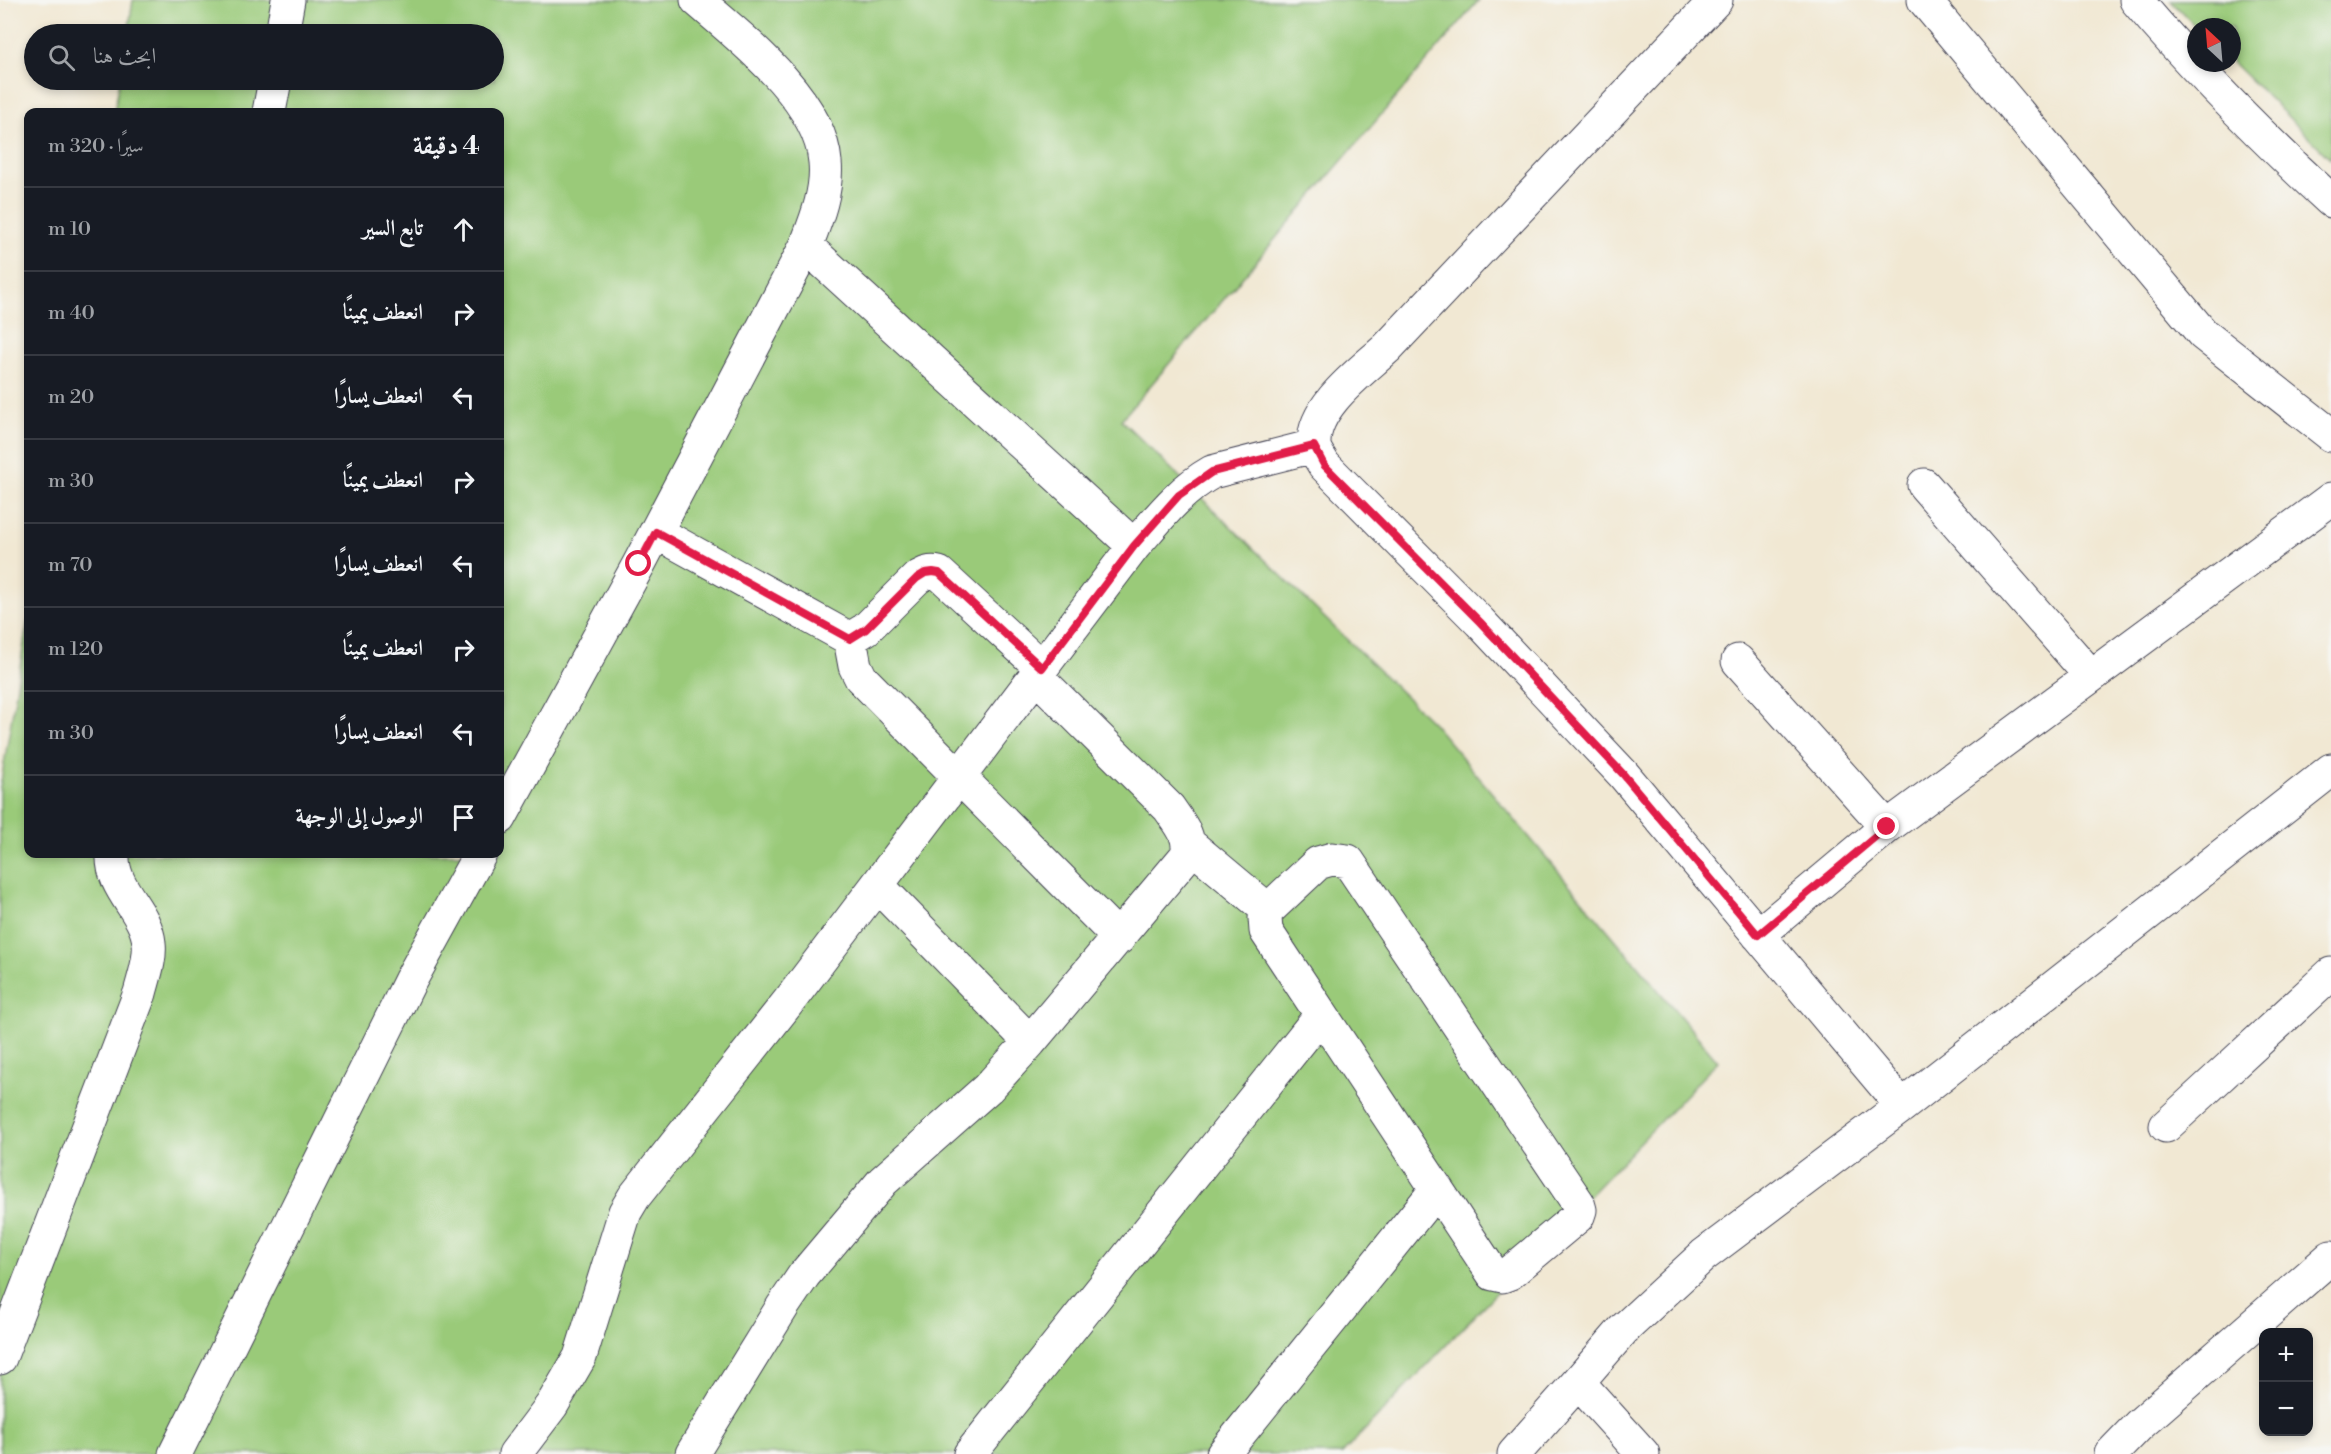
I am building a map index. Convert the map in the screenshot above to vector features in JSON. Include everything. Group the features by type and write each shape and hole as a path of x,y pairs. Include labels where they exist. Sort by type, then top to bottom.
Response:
{"street":[{"path":"284,24 288,0"},
{"path":"504,811 656,532 806,246 822,201 825,162 818,133 804,107 775,70 697,0"},
{"path":"1716,0 1387,348 1336,395 1317,422 1314,446 1324,465 1480,622 1623,774 1902,1106"},
{"path":"1924,0 2203,334 2331,435"},
{"path":"2136,0 2286,160 2331,201"},
{"path":"270,108 272,90"},
{"path":"806,246 1134,546"},
{"path":"515,1454 552,1405 580,1357 626,1212 634,1197 878,885 957,776 1134,546 1179,495 1212,472 1314,446"},
{"path":"1924,484 2091,676"},
{"path":"1758,935 1887,827 2331,499"},
{"path":"656,532 850,639"},
{"path":"850,639 866,629 917,578 933,572 939,573 1039,672 1169,808 1182,827 1189,844 1268,910"},
{"path":"850,639 855,666 861,678 1119,938"},
{"path":"1738,661 1887,827"},
{"path":"1514,1454 1623,1330 1704,1255 1902,1106 2331,770"},
{"path":"692,1454 804,1275 884,1180 988,1088 1030,1042 1187,855 1189,844"},
{"path":"0,1358 140,993 148,960 149,941 144,925 120,886 112,867 113,858"},
{"path":"175,1454 410,981 478,858"},
{"path":"1332,858 1348,861 1580,1210 1578,1216 1510,1273 1502,1276 1493,1274 1321,1015 1266,931 1265,918 1268,910 1318,863 1332,858"},
{"path":"878,885 1030,1042"},
{"path":"2166,1126 2331,974"},
{"path":"970,1454 1321,1015"},
{"path":"1223,1454 1437,1189"},
{"path":"2111,1454 2139,1425 2331,1257"},
{"path":"1578,1382 1643,1454"}],"green space":[{"path":"133,0 1479,0 1121,420 1433,723 1718,1061 1342,1454 0,1454 0,788 24,644 24,858 504,858 504,108 115,108 118,90 504,90 504,24 129,24"},
{"path":"2170,0 2331,0 2331,159 2241,71 2241,18 2187,18"}],"route":[{"path":"639,564 656,532 850,639 866,629 917,578 925,573 939,573 1042,668 1134,546 1179,495 1212,472 1314,446 1324,465 1480,622 1623,774 1758,935 1887,827"}]}
